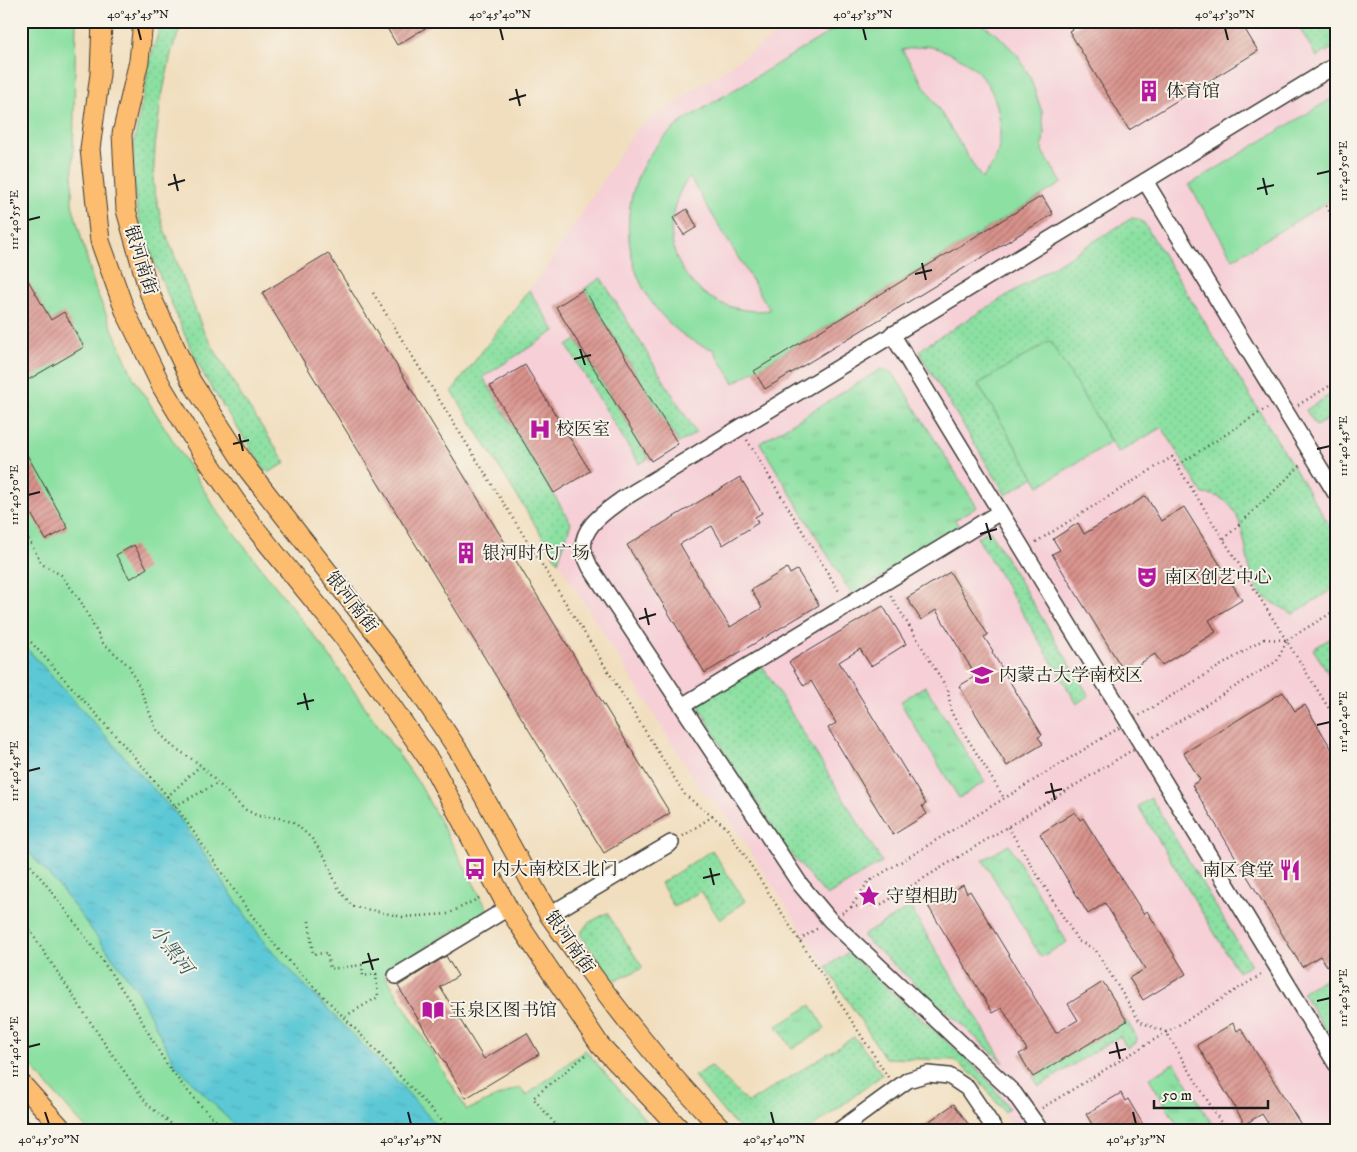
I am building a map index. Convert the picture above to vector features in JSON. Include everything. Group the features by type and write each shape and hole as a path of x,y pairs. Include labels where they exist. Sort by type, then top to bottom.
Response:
{"main road":[{"name":"银河南街","path":"102,21 100,74 90,149 100,241 125,311 162,387 197,445 250,522 345,639 430,763 508,908 600,1045 682,1131"},
{"name":"银河南街","path":"143,21 139,61 122,134 126,210 149,292 191,381 248,471 404,668 460,753 550,915 644,1043 700,1108 724,1131"},
{"path":"21,1083 64,1131"}],"lane":[{"path":"1041,1131 1014,1093 830,920 800,884 590,567 584,551 586,535 596,518 621,500 1336,64"},
{"path":"1145,181 1336,494"},
{"path":"892,334 1336,1064"},
{"path":"682,706 1000,512"},
{"path":"550,915 671,844"},
{"path":"396,976 508,908"},
{"path":"838,1131 908,1080 928,1074 949,1076 967,1088 996,1131"}],"path":[{"path":"1326,206 1336,221"},
{"path":"373,293 685,795 726,827 896,1089"},
{"path":"1178,465 1282,407 1336,382"},
{"path":"739,427 847,605"},
{"path":"1224,539 1312,454"},
{"path":"1023,550 1172,457 1336,720"},
{"path":"22,529 42,564 61,575 80,600 102,642 129,666 156,729 172,746 200,766 244,809 258,816 280,818 295,823 312,839 325,857 337,886 352,906 403,917 448,914 481,897"},
{"path":"883,583 948,690 951,712 1004,798"},
{"path":"1287,640 1264,639 1128,722 868,882 851,907 882,904 1277,660 1287,640 1336,610"},
{"path":"21,631 131,753 167,796 282,954 451,1131"},
{"path":"167,796 200,766"},
{"path":"175,806 218,783"},
{"path":"671,844 713,816"},
{"path":"1008,826 1078,941 1095,949 1140,1022 1166,1032 1226,1131"},
{"path":"21,854 58,898 96,950 135,1008 164,1060 192,1097 226,1131"},
{"path":"21,917 107,1047 148,1104 180,1131"},
{"path":"309,921 313,954 327,953 330,969 362,965 363,976 376,974 378,997 344,1017"},
{"path":"1030,1115 1276,966"},
{"path":"561,1131 533,1098 592,1050"}],"shaded area":[{"name":"内蒙古大学南校区","path":"797,21 1336,21 1336,1131 1016,1131 979,1080 954,1060 885,1058 728,817 700,788 452,391 544,271 637,128"}],"green space":[{"path":"21,21 76,21 72,204 95,288 133,377 217,511 325,650 420,785 488,910 384,973 467,1110 520,1087 526,1096 585,1050 655,1131 88,1131 21,1055"},
{"path":"162,21 183,21 172,50 161,100 155,147 153,184 163,226 203,330 242,397 286,463 269,472 265,471 207,381 190,347 150,253 140,224 135,197 134,143 151,56"},
{"path":"848,21 978,21 999,36 1018,56 1030,77 1042,112 1044,133 1042,151 1062,183 734,383 713,349 696,343 681,333 655,307 644,289 630,250 628,229 630,208 634,188 642,168 660,141 686,119","holes":["926,46 941,50 968,63 987,83 994,96 1000,126 999,146 995,160 982,179 902,50","690,178 770,310 748,310 727,306 708,296 693,283 681,267 674,248 671,227 676,201 682,187"]},
{"path":"1295,21 1336,21 1336,46 1317,57"},
{"path":"1336,96 1336,197 1233,259 1189,185"},
{"path":"1132,218 1144,223 1336,536 1336,587 1293,614 1270,601 1258,590 1252,578 1242,532 1237,517 1230,505 1219,497 1203,494 1162,427 1118,453 1050,341 978,384 1034,477 1006,495 922,358 920,351 925,346"},
{"path":"601,278 696,433 679,443 584,289"},
{"path":"529,290 555,331 483,377 571,523 558,562 452,391"},
{"path":"576,340 649,458 639,464 567,346"},
{"path":"1050,340 1111,442 1039,486 978,384"},
{"path":"881,369 893,373 977,507 955,520 960,528 852,595 760,443"},
{"path":"1336,391 1336,414 1316,426 1306,410"},
{"path":"989,530 1089,696 1077,704 977,537"},
{"path":"1336,635 1336,685 1313,649"},
{"path":"762,665 882,862 827,896 789,852 726,756 698,704"},
{"path":"925,686 985,782 959,798 900,702"},
{"path":"1151,798 1251,965 1238,972 1138,806"},
{"path":"1009,845 1067,942 1041,957 983,860"},
{"path":"712,850 745,901 720,920 701,891 674,907 661,883"},
{"path":"910,907 1004,1063 862,936"},
{"path":"607,913 643,968 616,980 611,978 580,934 588,923"},
{"path":"848,953 984,1075 1009,1108 1004,1112 979,1080 954,1060 885,1058 826,967"},
{"path":"1336,972 1336,1025 1326,1031 1302,992"},
{"path":"811,1005 825,1029 792,1049 777,1026"},
{"path":"1127,1021 1137,1038 1136,1043 1127,1048 1120,1036 1039,1086 1033,1077"},
{"path":"854,1037 882,1075 808,1131 743,1131 726,1115 694,1076 711,1066 748,1103"},
{"path":"1175,1063 1216,1131 1181,1131 1149,1078"}],"water":[{"name":"小黑河","path":"21,642 178,816 266,945 388,1071 442,1131 240,1131 175,1064 137,990 61,889 21,843"}],"building":[{"path":"383,21 437,21 397,45"},
{"name":"体育馆","path":"1086,21 1240,21 1258,51 1129,130 1069,31"},
{"path":"1042,196 1053,214 765,389 754,371"},
{"path":"687,209 697,227 684,235 673,218"},
{"name":"银河时代广场","path":"328,253 670,813 604,853 262,293"},
{"path":"21,268 51,320 64,312 84,347 21,384"},
{"path":"584,289 678,444 651,461 556,307"},
{"name":"校医室","path":"525,365 590,471 554,493 490,386"},
{"path":"21,444 68,528 46,540 21,496"},
{"path":"740,477 762,513 755,517 758,523 723,545 712,526 680,544 704,586 730,627 762,608 751,590 787,568 790,574 797,570 819,605 705,673 627,545"},
{"name":"南区创艺中心","path":"1146,496 1161,521 1184,507 1242,600 1209,620 1216,632 1162,665 1155,654 1125,673 1052,554 1060,550 1053,539 1078,523 1084,534"},
{"path":"134,545 147,568 130,579 116,555"},
{"path":"950,572 988,635 984,637 992,652 1042,735 1038,737 1043,744 1007,766 959,686 976,676 936,610 921,620 907,598"},
{"path":"883,606 906,644 871,666 860,649 839,662 926,804 922,806 927,814 893,835 828,728 836,723 811,681 804,686 789,662"},
{"name":"南区食堂","path":"1283,692 1295,711 1305,705 1336,756 1336,961 1327,966 1320,956 1302,967 1192,785 1200,780 1184,753"},
{"path":"1075,812 1080,820 1083,818 1144,914 1147,911 1186,974 1143,1000 1129,978 1145,969 1105,903 1088,914 1040,834"},
{"path":"963,885 967,893 970,891 1056,1033 1078,1020 1068,1004 1103,982 1127,1021 1033,1077 1019,1054 1027,1050 1002,1008 993,1013 928,906"},
{"name":"玉泉区图书馆","path":"446,956 458,976 440,987 484,1059 527,1033 539,1054 466,1098 398,986"},
{"path":"1233,1023 1237,1031 1241,1028 1305,1131 1273,1131 1262,1114 1245,1124 1197,1045"},
{"path":"1121,1093 1125,1101 1128,1099 1147,1131 1096,1131 1086,1114"},
{"path":"954,1104 973,1131 915,1131"}],"place":[{"name":"体育馆","path":"1149,91"},
{"name":"校医室","path":"540,429"},
{"name":"银河时代广场","path":"466,553"},
{"name":"南区创艺中心","path":"1147,577"},
{"name":"内蒙古大学南校区","path":"982,675"},
{"name":"内大南校区北门","path":"475,869"},
{"name":"南区食堂","path":"1290,870"},
{"name":"守望相助","path":"869,896"},
{"name":"玉泉区图书馆","path":"433,1010"}]}
